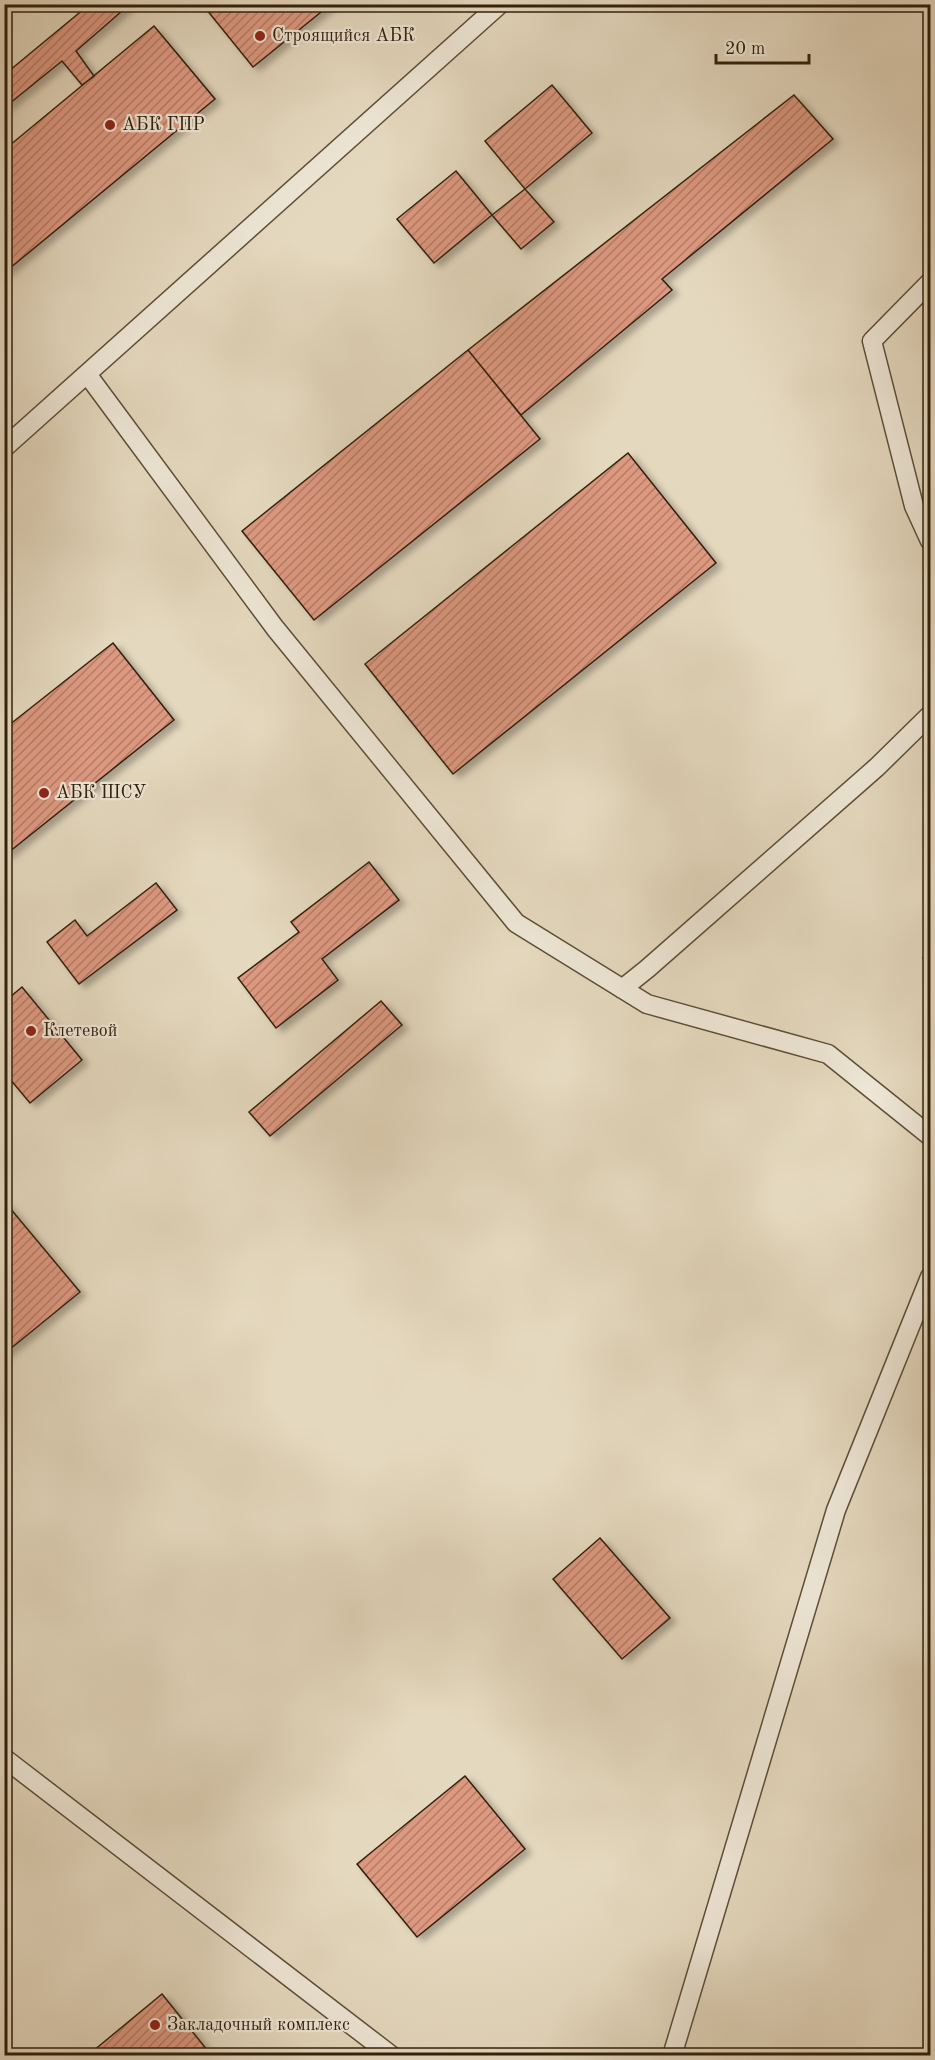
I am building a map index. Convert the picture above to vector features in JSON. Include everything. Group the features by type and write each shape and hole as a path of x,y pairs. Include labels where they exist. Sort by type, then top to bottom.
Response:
{"lane":[{"path":"4,448 499,5"},
{"path":"930,282 872,341 914,506 930,541"},
{"path":"87,374 275,628 516,923 648,1004 828,1054 930,1136"},
{"path":"621,988 647,969 878,767 930,715"},
{"path":"672,2055 836,1510 930,1277"},
{"path":"4,1758 392,2055"}],"building":[{"path":"90,4 130,4 76,51 94,76 82,85 62,61 4,108 4,75"},
{"name":"Строящийся АБК","path":"202,4 331,4 253,67"},
{"name":"АБК ГПР","path":"154,26 215,99 4,273 4,150"},
{"path":"552,85 592,133 525,189 485,141"},
{"path":"794,95 833,139 662,279 672,290 521,415 468,350"},
{"path":"456,171 492,215 434,263 397,219"},
{"path":"525,189 554,222 521,249 492,215"},
{"path":"468,350 540,439 314,620 242,531"},
{"path":"628,453 716,563 453,774 365,664"},
{"name":"АБК ШСУ","path":"113,643 174,720 4,856 4,729"},
{"path":"369,862 399,900 322,959 338,980 276,1028 238,978 299,932 291,922"},
{"path":"156,883 177,910 79,984 47,942 75,920 87,936"},
{"path":"930,946 930,963 923,958"},
{"name":"Клетевой","path":"22,987 82,1060 30,1103 4,1072 4,1002"},
{"path":"381,1001 402,1025 270,1136 249,1112"},
{"path":"4,1201 80,1292 4,1354"},
{"path":"600,1538 670,1618 622,1659 553,1579"},
{"path":"465,1776 525,1849 417,1937 357,1864"},
{"name":"Закладочный комплекс","path":"162,1994 212,2056 87,2056"}],"place":[{"name":"Строящийся АБК","path":"260,36"},
{"name":"АБК ГПР","path":"110,125"},
{"name":"АБК ШСУ","path":"44,793"},
{"name":"Клетевой","path":"31,1031"},
{"name":"Закладочный комплекс","path":"155,2025"}]}
